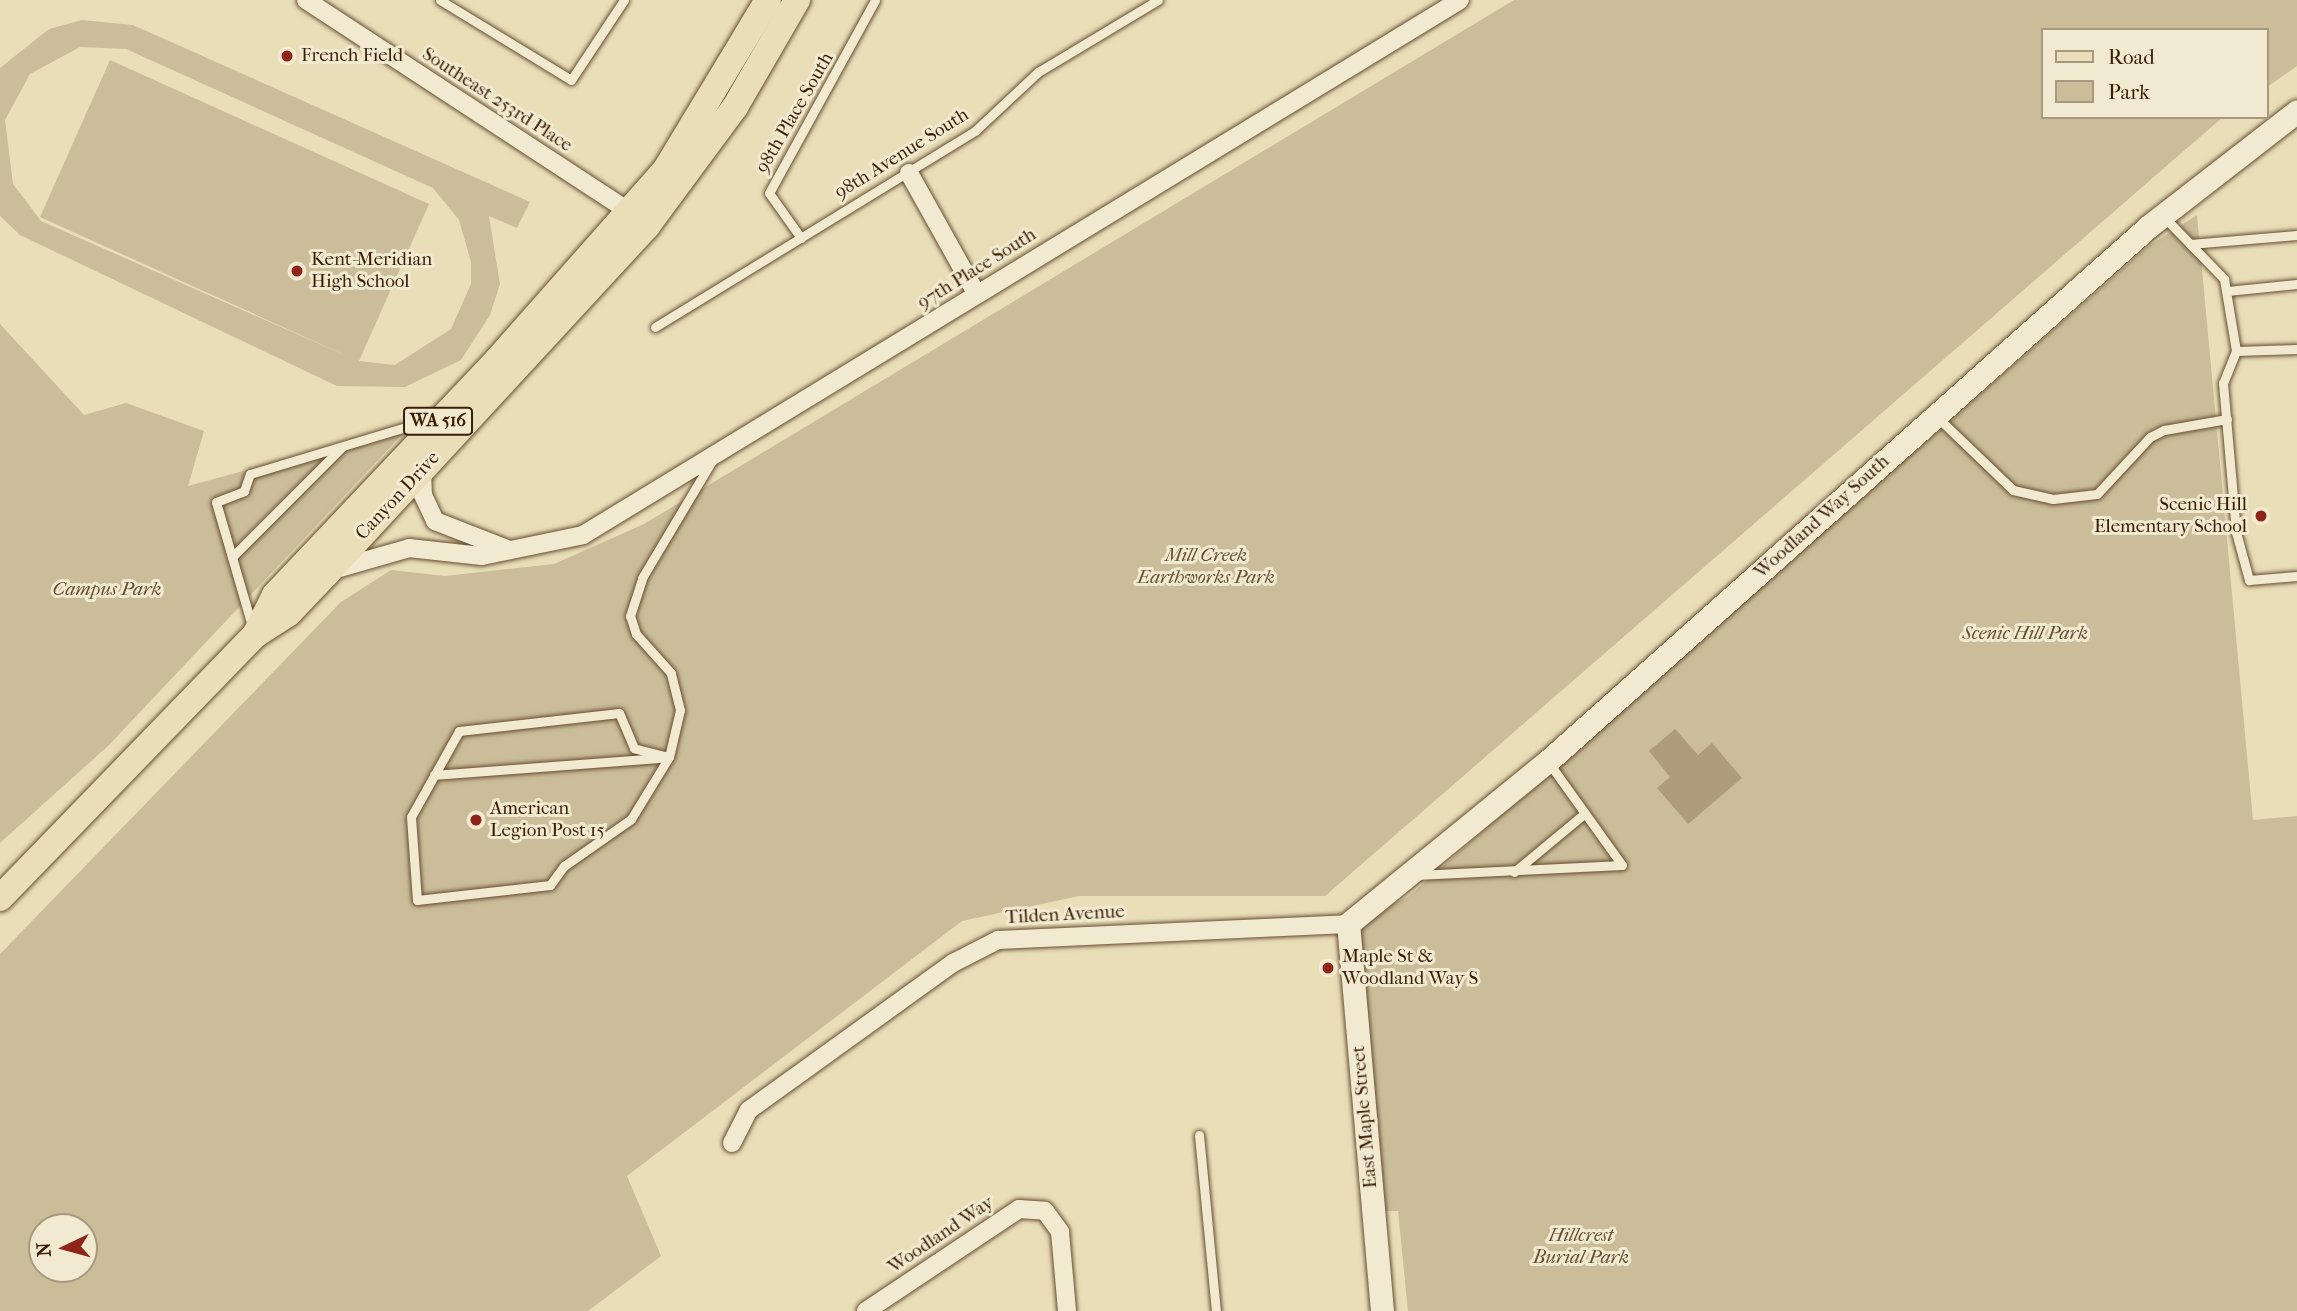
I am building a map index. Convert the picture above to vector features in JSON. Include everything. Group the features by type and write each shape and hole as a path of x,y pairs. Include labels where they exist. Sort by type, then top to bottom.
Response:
{"main road":[{"name":"WA 516","path":"639,219 714,98 768,0"},
{"name":"WA 516","path":"639,219 735,107 797,0"},
{"name":"Canyon Drive","path":"255,635 275,595 441,418 639,219"},
{"name":"Canyon Drive","path":"0,898 255,635 289,613 328,572 422,469 639,219"}],"street":[{"name":"Southeast 253rd Place","path":"306,0 639,219"},
{"name":"97th Place South","path":"328,572 409,548 482,556 583,535 714,458 975,293 1460,0"},
{"name":"Woodland Way South","path":"1348,924 1416,875 1548,761 2162,215 2297,111"},
{"path":"909,173 975,293"},
{"path":"422,469 423,495 435,521 507,549"},
{"name":"Tilden Avenue","path":"733,1143 749,1110 953,963 998,940 1348,924"},
{"name":"East Maple Street","path":"1348,924 1382,1311"},
{"name":"Woodland Way","path":"866,1311 1019,1209 1045,1211 1060,1233 1067,1311"}],"lane":[{"path":"440,0 571,80 624,0"},
{"name":"98th Place South","path":"801,237 769,193 875,0"},
{"name":"98th Avenue South","path":"655,327 976,130 1079,44 1158,0"},
{"path":"2162,215 2224,279 2227,291 2236,351 2223,383 2236,532 2249,580 2297,576"},
{"path":"2190,244 2297,235"},
{"path":"2227,291 2297,284"},
{"path":"2236,351 2297,349"},
{"path":"1936,416 2013,490 2053,499 2097,494 2150,437 2164,430 2227,419"},
{"path":"255,635 216,502 244,491 250,474 441,418"},
{"path":"232,557 342,446"},
{"path":"669,757 634,748 619,713 472,726 459,731 411,817 417,900 550,885 564,866 631,819 669,757 678,692 630,617 642,579 714,458"},
{"path":"433,775 669,757"},
{"path":"1416,875 1622,865 1548,761"},
{"path":"1514,872 1585,813"},
{"path":"1199,1135 1216,1311"}],"green space":[{"name":"Mill Creek Earthworks Park","path":"1514,0 2297,0 2297,66 2269,86 2269,28 2042,28 2042,119 2221,119 1325,896 1079,896 962,921 627,1176 661,1256 588,1311 0,1311 0,954 341,602 391,570 445,576 554,564 644,524"},
{"path":"82,20 133,25 530,202 517,228 489,216 500,284 490,315 461,360 405,387 337,386 20,235 0,216 0,68 49,29","holes":["80,47 126,49 433,188 459,220 471,262 471,284 451,329 395,365 359,361 429,204 110,60 40,217 358,361 41,221 13,184 5,120 30,74"]},
{"path":"2197,215 2253,820 2297,816 2297,1311 1408,1311 1398,1211 1373,1211 1348,924 1408,897 2149,246"},
{"name":"Campus Park","path":"0,324 84,415 126,403 204,431 188,486 411,425 108,746 0,843"}],"shaded area":[{"path":"1675,729 1698,755 1712,743 1742,778 1688,824 1657,788 1670,777 1649,751"}],"place":[{"name":"French Field","path":"287,56"},
{"name":"Kent-Meridian High School","path":"297,271"},
{"name":"Scenic Hill Elementary School","path":"2261,516"},
{"name":"American Legion Post 15","path":"476,820"},
{"name":"Maple St & Woodland Way S","path":"1328,968"}],"park label":[{"name":"Scenic Hill Park","path":"2025,634"},
{"name":"Hillcrest Burial Park","path":"1581,1247"}]}
